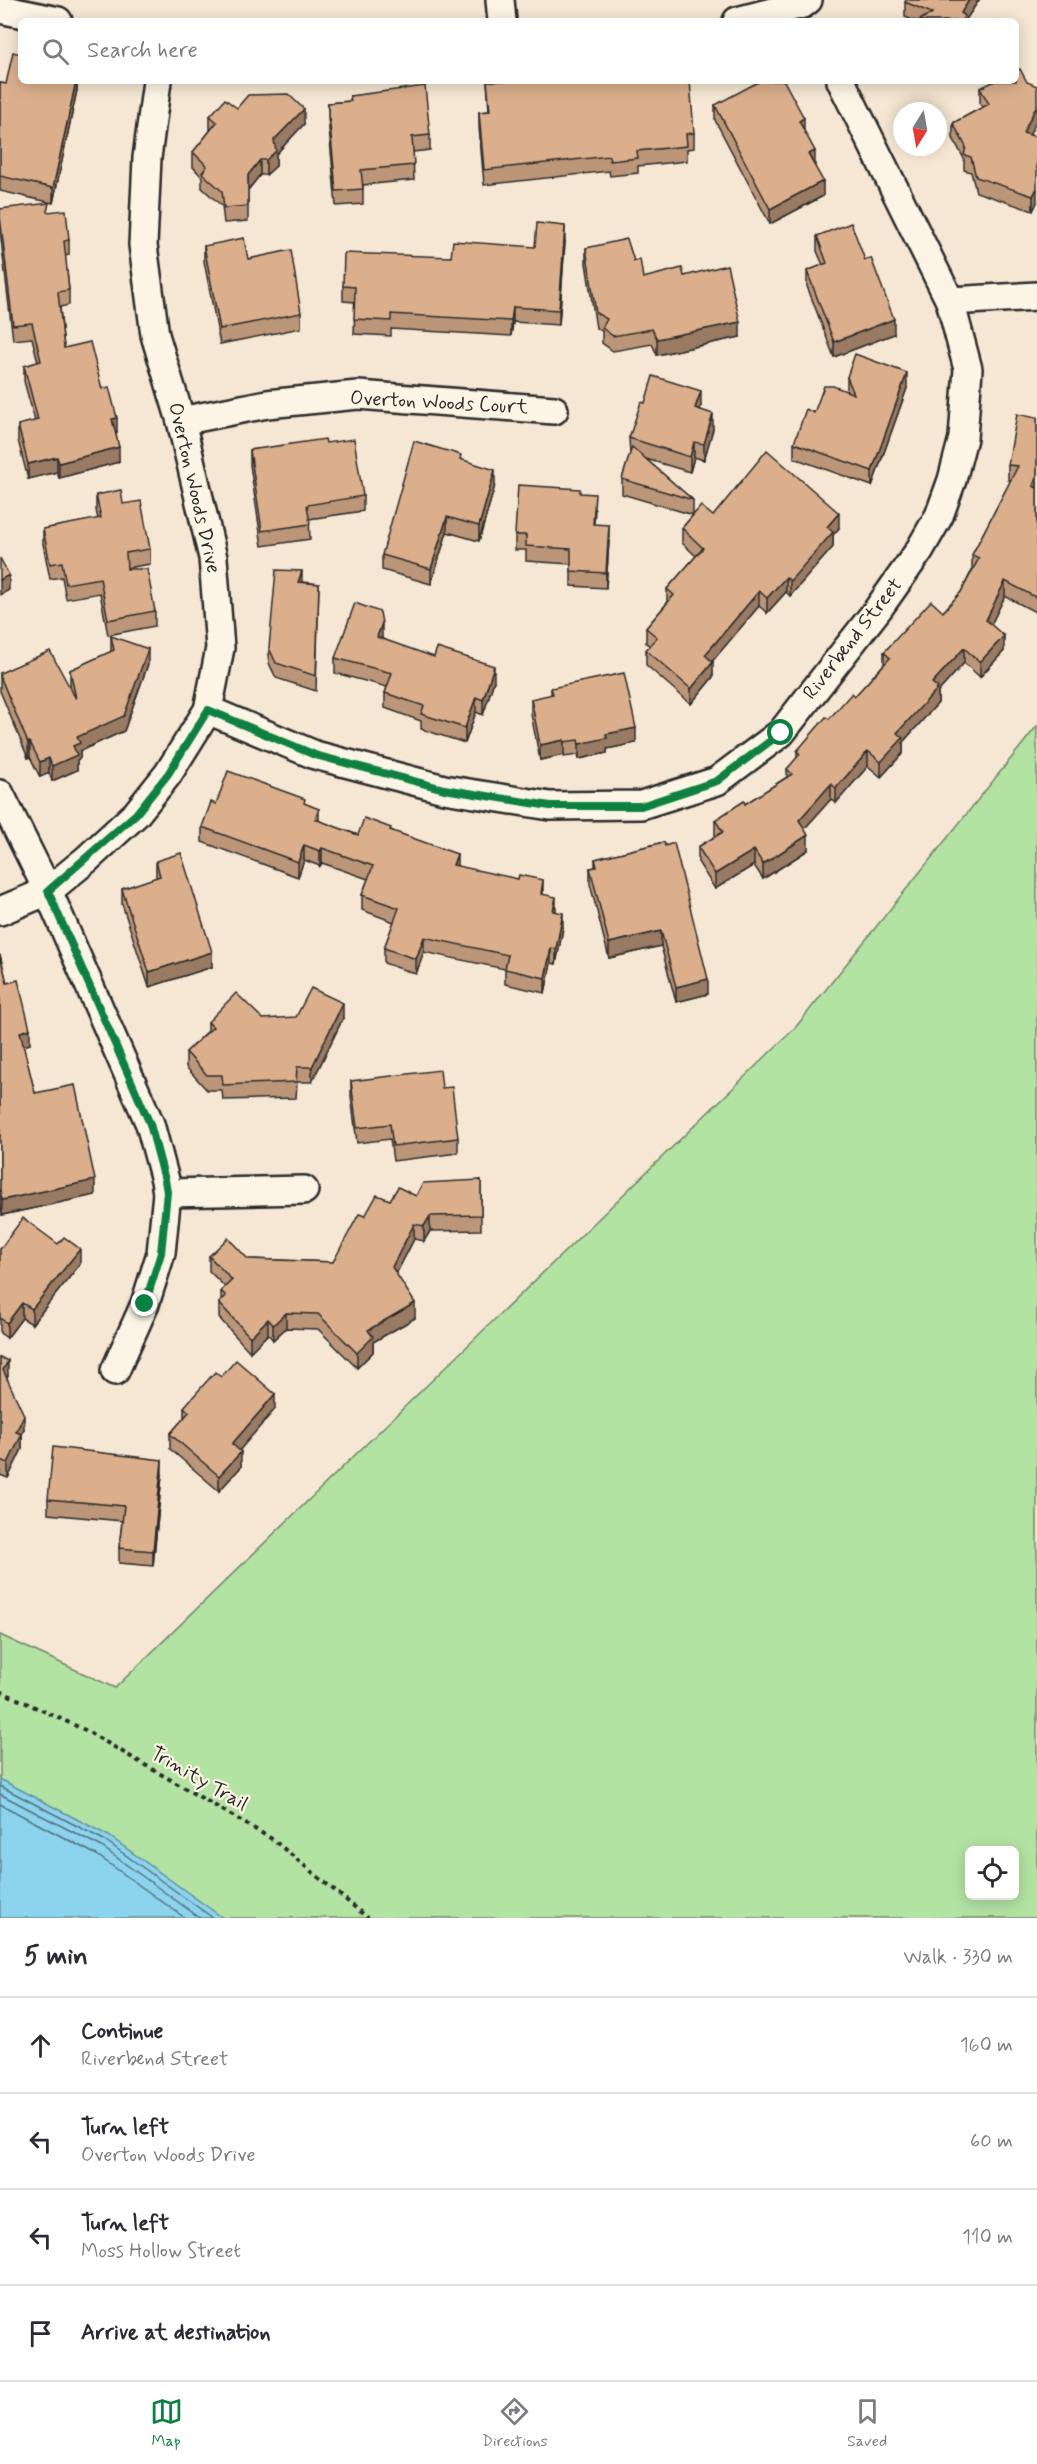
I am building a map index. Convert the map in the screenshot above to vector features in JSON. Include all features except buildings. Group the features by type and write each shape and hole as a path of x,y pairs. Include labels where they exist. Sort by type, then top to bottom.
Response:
{"street":[{"path":"500,0 502,18"},
{"path":"753,18 808,8"},
{"path":"0,9 44,18"},
{"name":"Overton Woods Drive","path":"0,911 48,891 136,814 168,774 208,710 220,648 213,558 181,421 155,334 143,245 147,158 157,84"},
{"name":"Riverbend Street","path":"208,710 315,755 444,789 550,806 641,806 717,781 781,733 878,609 920,551 939,516 952,480 963,438 968,369 950,301 842,84"},
{"path":"950,301 1037,296"},
{"name":"Overton Woods Court","path":"181,421 267,404 358,395 554,410"},
{"path":"0,794 48,891 150,1124 167,1192 161,1253 145,1304 115,1371"},
{"path":"167,1192 304,1190"}],"path":[{"name":"Trinity Trail","path":"0,1692 86,1730 272,1839 368,1918"}],"green space":[{"path":"1037,726 1037,1918 0,1918 0,1635 115,1688 795,1028"}],"water":[{"path":"0,1779 109,1836 223,1918 0,1918"}],"route":[{"path":"145,1304 161,1253 167,1192 165,1180 150,1124 48,891 136,814 168,774 208,710 315,755 444,789 550,806 641,806 717,781 781,733"}]}
